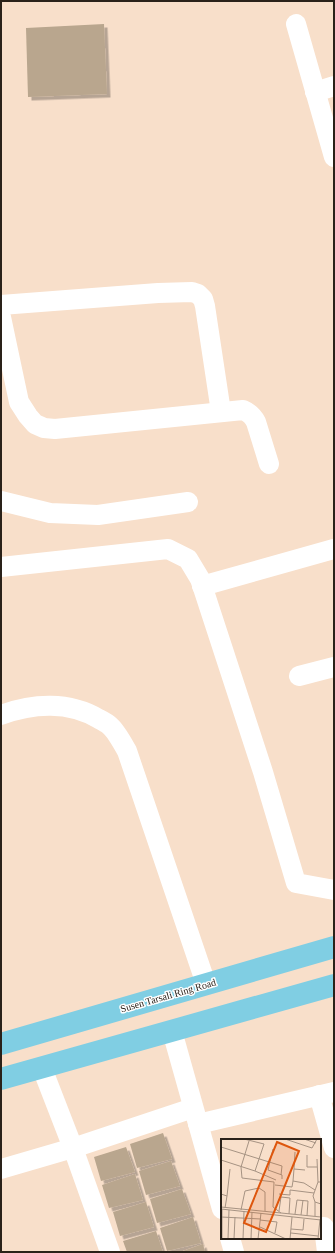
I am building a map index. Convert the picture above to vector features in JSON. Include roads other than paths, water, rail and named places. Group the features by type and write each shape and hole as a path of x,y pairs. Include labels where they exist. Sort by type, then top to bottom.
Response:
{"main road":[{"name":"Susen Tarsali Ring Road","path":"1,1044 334,947"},
{"path":"1,1079 334,985"}],"street":[{"path":"296,24 334,158"},
{"path":"315,92 334,86"},
{"path":"1,305 158,293 192,292 198,294 203,300 205,306 221,412"},
{"path":"1,317 19,402 35,424 44,428 55,429 243,410 254,417 269,464"},
{"path":"1,501 50,513 98,515 188,502"},
{"path":"1,567 168,549 188,559 200,579 263,772 296,882 334,890"},
{"path":"202,586 334,549"},
{"path":"299,676 334,667"},
{"path":"1,715 35,706 63,706 91,714 111,726 127,751 206,984"},
{"path":"172,1031 221,1206"},
{"path":"42,1068 73,1148 110,1252"},
{"path":"1,1169 73,1148 195,1116 327,1094 334,1148"},
{"path":"326,1227 327,1252"},
{"path":"230,1239 234,1252"}]}
